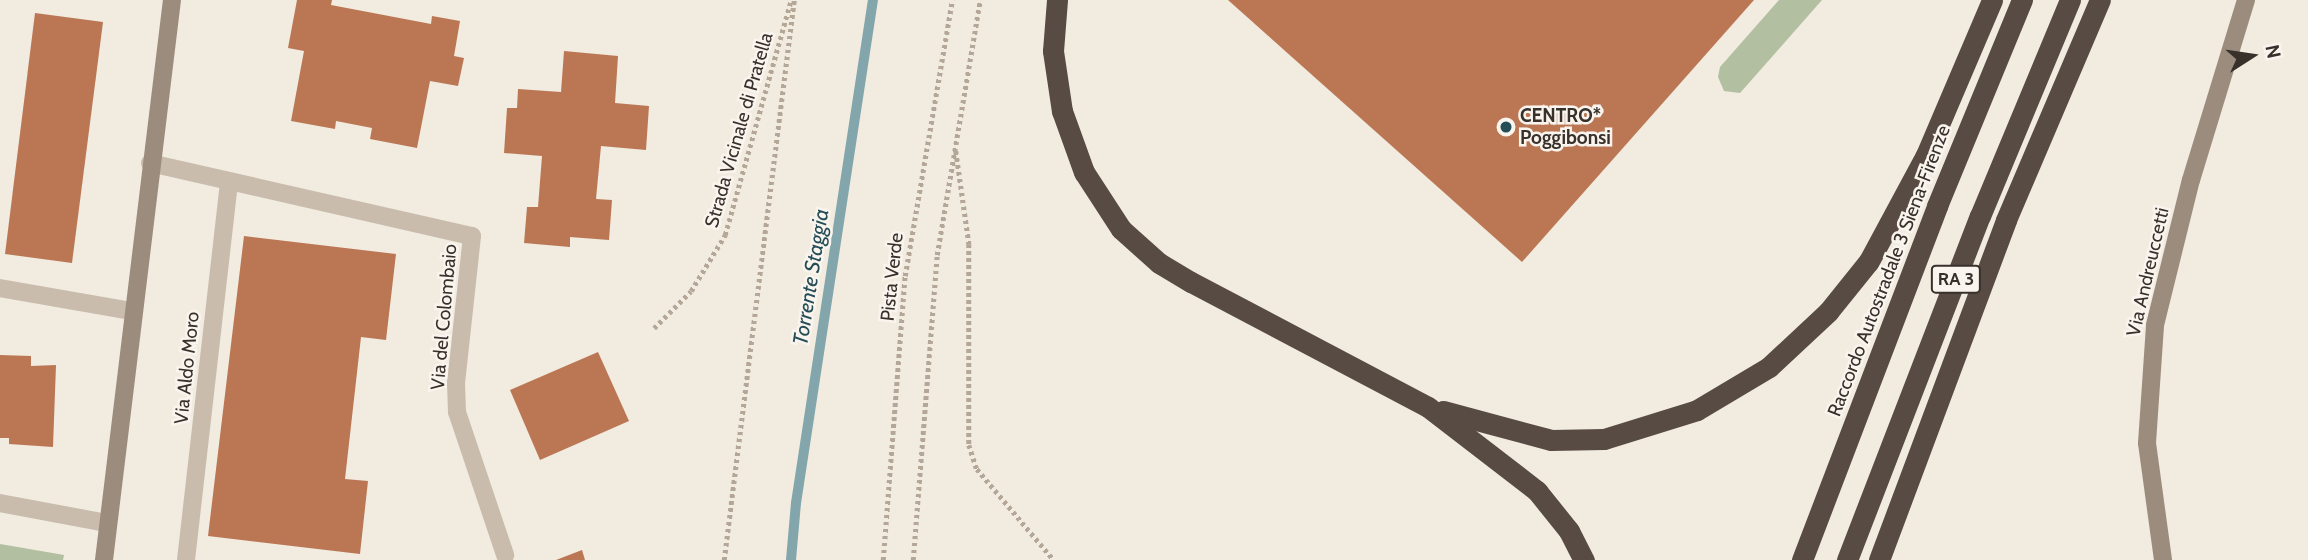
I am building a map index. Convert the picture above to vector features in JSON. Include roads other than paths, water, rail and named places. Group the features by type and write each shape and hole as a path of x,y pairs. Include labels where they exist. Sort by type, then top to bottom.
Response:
{"highway":[{"path":"1057,0 1053,51 1062,111 1084,172 1121,229 1159,263 1191,282 1428,407 1536,491 1554,510 1584,560"},
{"path":"1428,407 1551,440 1604,439 1697,410 1769,367 1821,320 1869,261 1926,155 1992,0"},
{"name":"Raccordo Autostradale 3 Siena-Firenze","path":"1802,560 1937,206 2022,0"},
{"name":"RA 3","path":"1847,560 1980,216 2070,0"},
{"path":"1879,560 2001,233 2100,0"}],"main road":[{"path":"104,560 132,311 172,0"},
{"name":"Via Andreuccetti","path":"2163,560 2147,443 2153,337 2191,180 2246,0"}],"street":[{"name":"Via del Colombaio","path":"150,163 472,236 456,383 457,412 505,555"},
{"name":"Via Aldo Moro","path":"186,560 229,181"},
{"path":"0,288 132,311"},
{"path":"0,503 107,523"}],"waterway":[{"name":"Torrente Staggia","path":"791,560 796,503 873,0"}],"place":[{"name":"CENTRO* Poggibonsi","path":"1506,127"}]}
